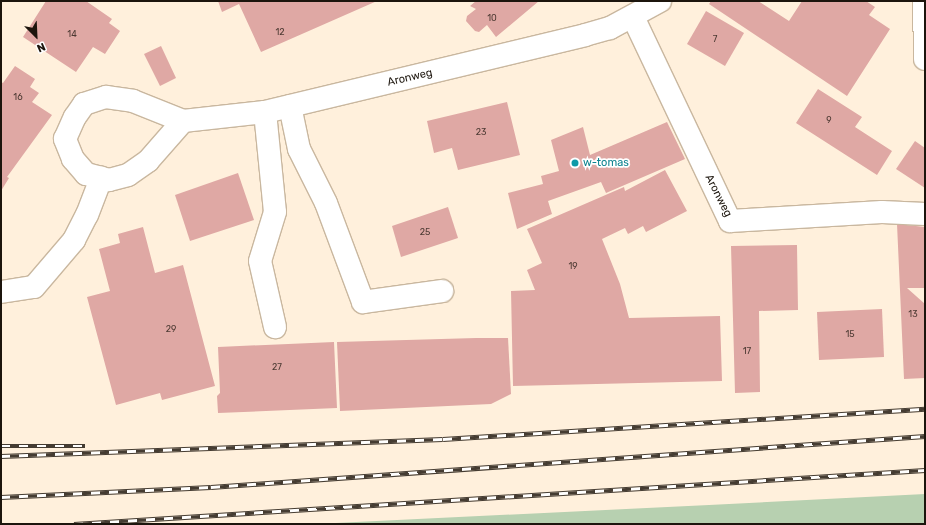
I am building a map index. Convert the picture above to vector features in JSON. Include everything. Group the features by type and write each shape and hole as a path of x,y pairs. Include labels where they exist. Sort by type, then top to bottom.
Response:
{"street":[{"name":"Aronweg","path":"183,121 148,161 128,175 109,180 86,174 73,160 65,139 75,117 84,104 106,97 133,101 183,121 265,112 585,36 632,17 660,1"},
{"path":"924,1 925,59"},
{"name":"Aronweg","path":"632,17 730,222 882,212 925,214"},
{"path":"290,106 299,149 326,203 363,302 442,291"},
{"path":"265,112 275,212 260,261 275,327"},
{"path":"1,292 34,286 74,240 87,215 101,178"}],"green space":[{"path":"925,494 925,524 315,524 709,505"}],"building":[{"path":"46,1 86,1 112,19 109,23 120,31 105,54 93,47 76,72 23,37"},
{"path":"218,1 377,1 261,52 239,4 222,12"},
{"path":"476,1 539,1 496,37 487,25 479,32 475,31 466,21 467,16 476,9 470,6"},
{"path":"711,1 758,1 789,21 802,1 866,1 875,7 869,15 890,29 847,96 709,4"},
{"path":"706,11 744,33 725,66 687,44"},
{"path":"161,46 176,78 160,86 144,54"},
{"path":"15,66 35,79 30,87 39,93 32,102 52,115 7,177 9,178 1,191 1,82 3,83"},
{"path":"818,89 862,117 855,127 892,151 877,175 796,123"},
{"path":"507,102 520,155 458,170 452,148 434,153 427,121"},
{"path":"667,122 685,159 606,193 601,182 548,201 552,214 517,229 508,193 543,184 541,176 559,171 551,140 583,127 590,155"},
{"path":"915,141 925,148 925,188 896,169"},
{"path":"665,170 687,211 646,232 643,226 628,234 625,228 602,239 620,284 629,318 720,316 722,381 513,386 511,291 535,290 527,270 542,263 527,229 624,187 625,191"},
{"path":"238,173 254,220 190,241 175,195"},
{"path":"448,207 458,238 401,257 392,226"},
{"path":"897,224 925,227 925,288 907,288 925,304 925,378 904,379"},
{"path":"143,227 155,273 183,265 215,386 162,400 160,393 116,405 87,297 110,291 99,249 120,243 118,234"},
{"path":"797,245 798,310 759,311 760,392 735,393 731,246"},
{"path":"882,309 884,357 819,360 817,312"},
{"path":"508,338 511,394 491,404 340,411 337,342"},
{"path":"334,342 337,408 218,413 217,396 220,393 218,347"}],"railway":[{"path":"1,456 443,439 925,409"},
{"path":"1,497 211,487 925,436"},
{"path":"1,446 85,446"},
{"path":"74,524 925,470"}],"place":[{"name":"w-tomas","path":"575,163"}]}
